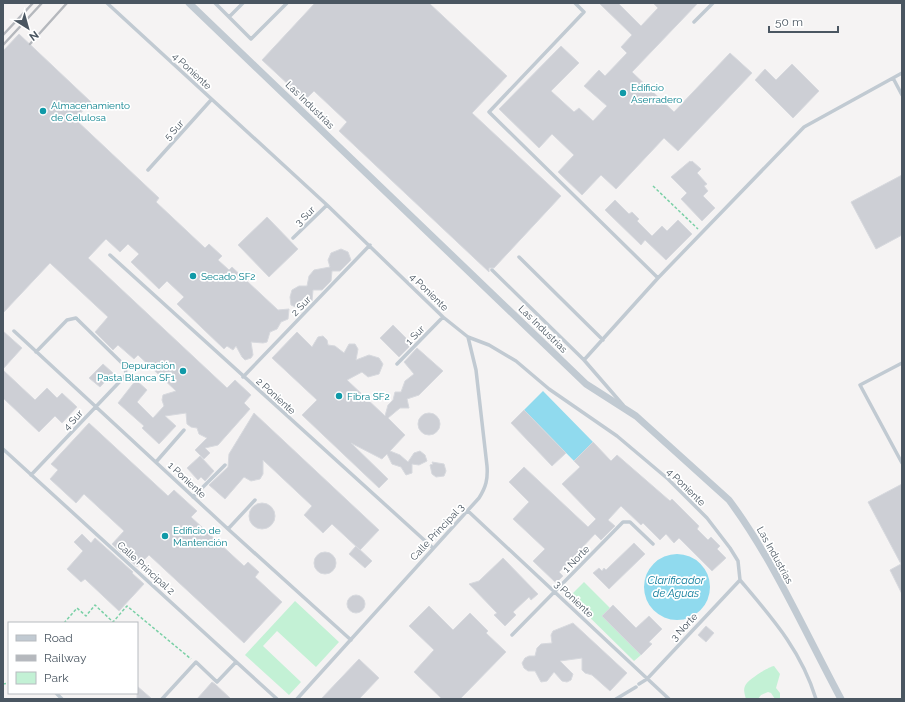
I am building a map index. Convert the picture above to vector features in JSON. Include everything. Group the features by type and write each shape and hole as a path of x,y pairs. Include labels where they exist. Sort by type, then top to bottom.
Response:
{"street":[{"name":"Las Industrias","path":"189,3 586,384 636,416 729,500 741,516 765,556 841,699"}],"lane":[{"name":"4 Poniente","path":"107,3 370,245 444,317 468,337 489,346 516,361 549,389 605,427 648,462 698,508 719,533 738,561 740,580"},
{"path":"215,3 251,39 287,3"},
{"path":"229,17 243,3"},
{"path":"575,3 584,12 489,112 658,278"},
{"path":"694,22 713,3"},
{"path":"584,360 658,278 804,127 902,73"},
{"path":"893,78 902,95"},
{"name":"5 Sur","path":"148,170 211,100"},
{"name":"3 Sur","path":"293,238 327,205"},
{"name":"2 Sur","path":"243,377 370,245"},
{"name":"2 Poniente","path":"110,255 432,548"},
{"path":"519,257 603,340"},
{"path":"492,270 584,360 608,389 636,416"},
{"name":"1 Sur","path":"397,364 444,317"},
{"name":"4 Sur","path":"31,475 126,375 126,366 76,318 67,320 36,352"},
{"name":"1 Poniente","path":"14,331 228,529 351,640"},
{"name":"Calle Principal 3","path":"297,699 432,548 468,511 485,490 488,478 476,370 468,337"},
{"path":"902,363 860,385 902,463"},
{"path":"156,462 184,430"},
{"name":"Calle Principal 2","path":"3,449 277,699"},
{"path":"193,496 225,465"},
{"path":"228,529 255,500"},
{"name":"3 Poniente","path":"468,511 668,699"},
{"name":"1 Norte","path":"512,635 623,522 630,522 653,544"},
{"path":"740,580 782,630 794,649 816,699"},
{"name":"3 Norte","path":"639,684 647,679 740,580"},
{"path":"162,699 196,662 218,682 236,662"},
{"path":"616,699 636,687"}],"path":[{"path":"653,186 702,233"},
{"path":"65,622 77,608 86,616 95,605 113,622 127,606 196,662"}],"green space":[{"path":"584,582 610,608 641,655 634,661 569,597"},
{"path":"295,601 339,642 316,667 277,631 263,646 301,682 289,695 245,655"},
{"path":"774,666 780,674 776,688 780,693 780,699 775,699 771,693 768,692 761,695 758,699 746,699 744,689 747,683 758,674"}],"water":[{"path":"543,391 593,442 574,461 524,410"},
{"name":"Clarificador de Aguas","path":"677,554 690,557 700,564 707,574 710,587 707,600 700,610 690,617 677,620 664,617 654,610 647,600 644,587 647,574 654,564 664,557"}],"building":[{"path":"315,3 429,3 507,76 472,113 561,196 494,268 489,268 489,272 339,131 347,122 314,91 305,100 262,60"},
{"name":"Edificio Aserradero","path":"599,3 618,3 641,26 658,8 653,3 698,3 632,72 674,112 730,53 752,73 678,151 664,138 616,189 601,175 582,195 558,172 574,155 552,134 539,148 499,109 561,46 579,63 551,91 574,112 579,108 593,121 607,106 584,86 599,70 605,76 627,53 621,47 632,35"},
{"path":"19,34 91,102 75,119 159,198 156,202 205,248 209,244 222,256 218,260 229,270 232,267 278,310 289,309 288,319 281,322 277,329 270,332 267,342 251,342 253,355 251,358 245,360 236,346 233,350 227,346 224,349 177,304 184,297 167,281 159,289 131,262 139,254 128,244 120,252 106,239 88,258 227,388 235,380 251,395 244,403 250,409 218,445 205,448 210,453 204,459 195,450 207,438 199,434 197,428 191,427 187,424 186,413 165,416 176,426 159,444 142,428 144,426 118,403 136,380 147,390 137,402 153,418 164,406 162,400 163,395 176,391 138,355 134,359 118,345 113,350 95,332 108,317 50,263 3,313 3,51"},
{"path":"792,64 819,91 793,118 755,80 765,69 776,80"},
{"path":"690,161 701,169 697,173 707,184 704,186 708,191 703,196 715,208 702,221 681,199 687,193 671,177"},
{"path":"902,175 902,235 876,249 851,202"},
{"path":"615,200 629,214 632,212 639,219 637,221 652,236 662,226 667,231 678,220 692,234 666,260 645,240 641,245 605,210"},
{"path":"267,217 298,249 269,277 238,245"},
{"path":"341,249 348,252 351,260 340,271 332,271 331,281 322,290 313,290 312,301 305,308 298,308 291,305 290,297 292,290 299,286 307,286 309,276 314,270 330,267 328,260 331,253"},
{"path":"393,325 412,344 399,357 380,338"},
{"path":"3,331 22,348 3,369"},
{"path":"297,332 312,347 318,337 323,336 327,340 328,345 335,346 344,353 349,344 355,344 358,349 356,360 369,355 379,358 383,364 379,374 368,377 362,372 347,380 385,416 388,405 393,400 395,392 401,392 405,381 414,374 404,362 417,348 443,371 419,395 407,399 409,408 400,408 388,418 405,435 390,451 400,455 408,462 414,453 420,451 425,455 427,461 419,465 412,464 412,473 406,475 401,467 392,464 387,454 382,459 351,443 388,479 379,488 302,415 317,400 272,358"},
{"path":"103,364 113,373 100,387 89,378"},
{"path":"3,370 35,400 47,388 57,398 62,393 77,407 62,423 55,416 39,432 3,398"},
{"path":"524,410 566,453 552,466 511,423"},
{"path":"254,413 379,530 360,550 332,524 323,533 304,515 312,506 263,460 263,474 260,479 251,481 244,477 225,499 209,485 228,467 229,454"},
{"path":"425,413 433,413 440,420 440,428 433,435 425,435 418,428 418,420"},
{"name":"Edificio de Mantención","path":"89,423 168,496 174,490 197,511 191,517 244,566 248,562 259,572 255,577 282,602 244,643 149,555 137,567 112,544 124,531 84,494 76,503 50,479 58,470 51,464"},
{"path":"593,442 611,461 617,455 670,501 672,499 699,526 697,529 708,540 711,537 720,546 717,549 726,558 712,571 679,538 674,543 666,534 660,540 643,523 641,525 621,506 608,520 615,526 601,540 595,534 559,572 563,576 556,583 533,561 545,549 513,519 529,502 509,482 524,467 588,527 596,519 562,484 580,467 574,461"},
{"path":"200,456 214,471 205,481 201,477 198,480 187,468"},
{"path":"432,462 444,464 446,471 444,476 436,477 432,474 430,465 433,464"},
{"path":"902,484 902,594 890,570 901,564 868,502"},
{"path":"262,503 271,507 275,516 271,525 262,529 253,525 249,516 253,507"},
{"path":"82,534 91,543 95,538 133,572 132,573 144,584 119,611 85,579 81,582 67,569 83,551 74,542"},
{"path":"634,543 645,554 609,589 593,573 599,568 602,571 604,568 606,570"},
{"path":"356,546 372,561 365,568 349,554"},
{"path":"325,552 333,555 336,563 333,571 325,574 317,571 314,563 317,555"},
{"path":"503,558 538,594 531,600 529,597 513,612 516,615 505,626 494,615 497,613 469,584 479,581"},
{"path":"356,595 362,598 365,604 362,610 356,613 350,610 347,604 350,598"},
{"path":"613,605 636,628 649,616 662,629 649,642 652,644 641,655 602,616"},
{"path":"429,606 453,630 470,613 488,631 486,633 506,652 460,699 442,699 414,672 434,650 409,626"},
{"path":"573,623 627,673 610,691 592,675 585,673 582,670 582,658 560,661 573,674 571,680 567,682 562,681 554,672 547,681 541,682 535,671 528,671 524,668 522,663 525,658 535,656 537,648 541,644 552,643 551,635 553,631"},
{"path":"706,626 714,633 706,642 698,635"},
{"path":"359,659 379,678 359,699 321,699"},
{"path":"212,682 215,684 231,699 197,699"},
{"path":"138,687 152,699 137,699"}],"railway":[{"path":"3,35 33,3"},
{"path":"3,45 42,3"},
{"path":"30,44 67,3"}],"place":[{"name":"Edificio Aserradero","path":"623,93"},
{"name":"Almacenamiento de Celulosa","path":"43,111"},
{"name":"Secado SF2","path":"193,276"},
{"name":"Depuración Pasta Blanca SF1","path":"183,371"},
{"name":"Fibra SF2","path":"339,396"},
{"name":"Edificio de Mantención","path":"165,536"}]}
